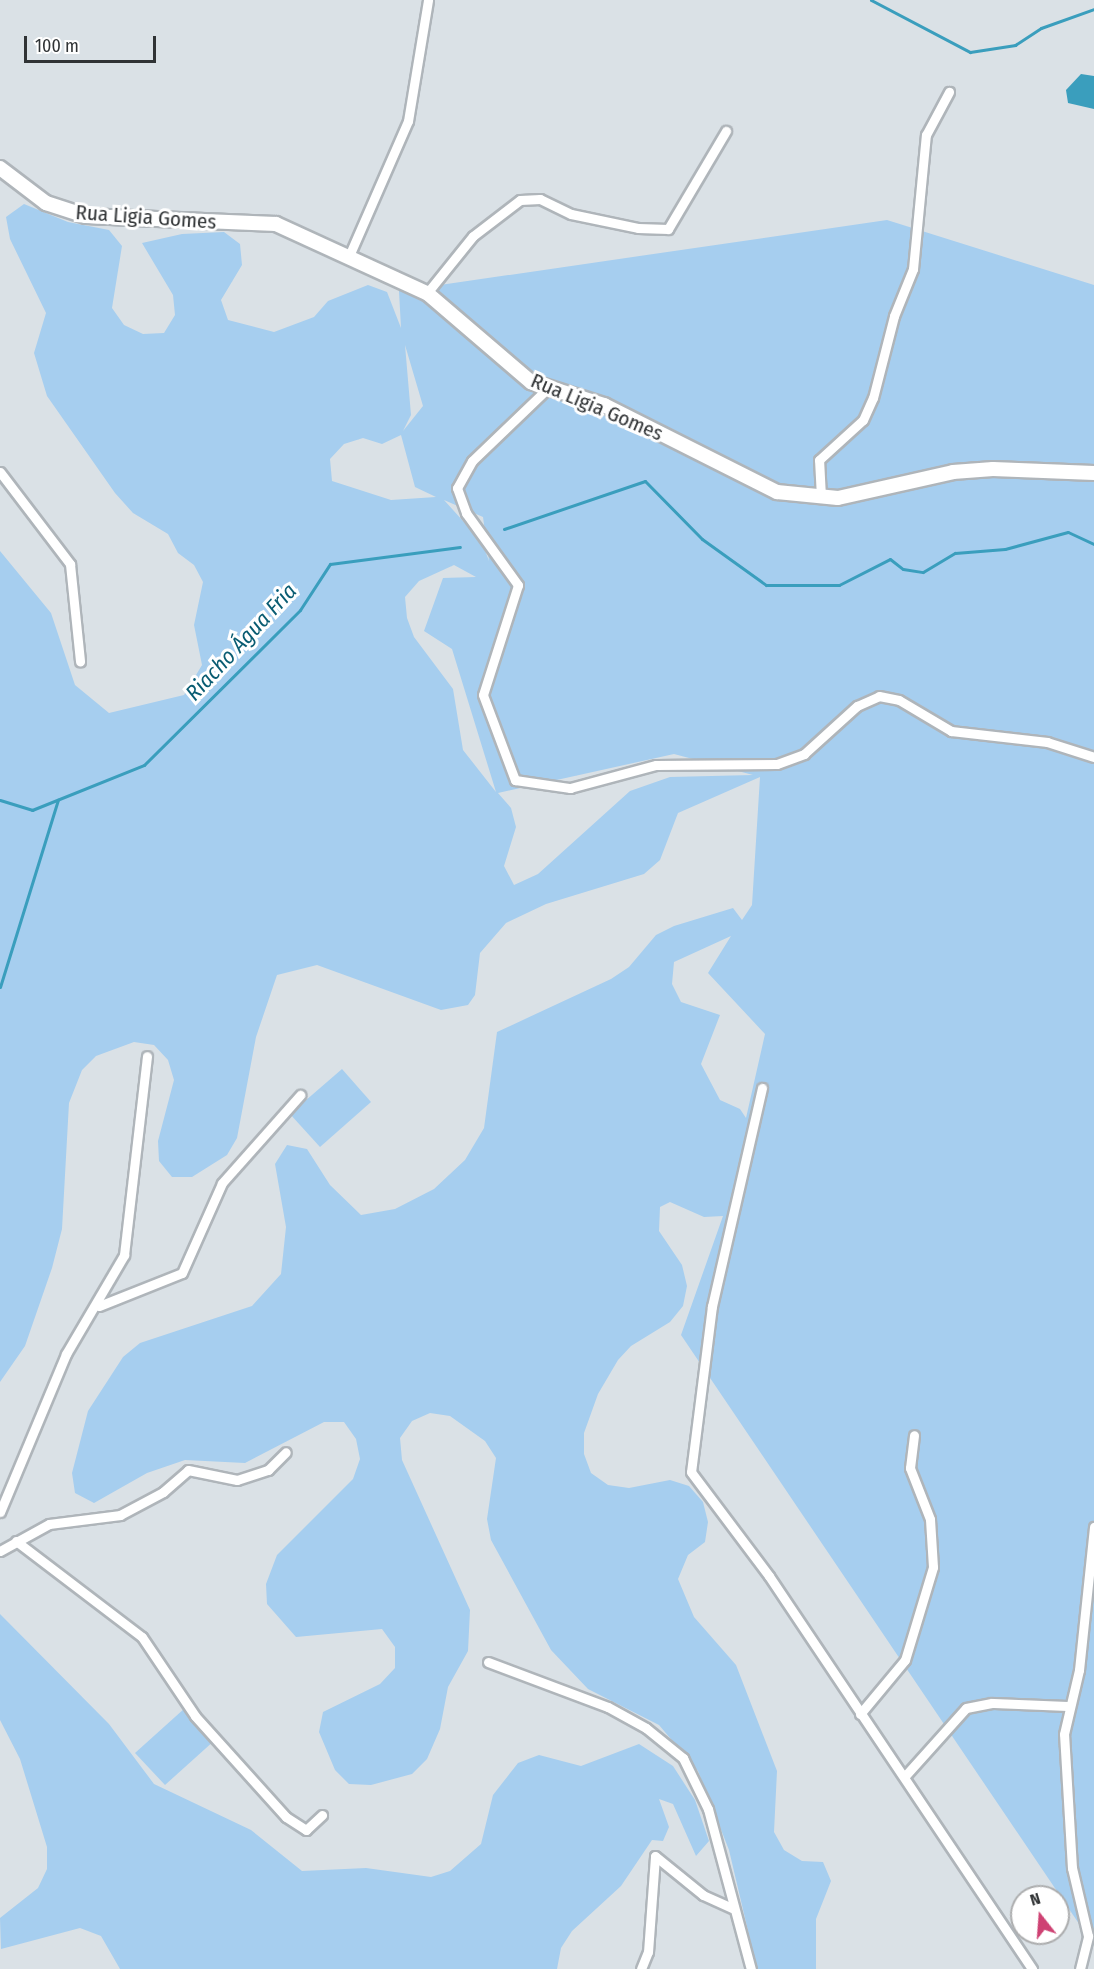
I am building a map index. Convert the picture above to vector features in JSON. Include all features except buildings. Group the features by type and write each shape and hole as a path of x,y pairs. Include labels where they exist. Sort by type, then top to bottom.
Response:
{"street":[{"path":"349,256 408,121 428,0"},
{"path":"821,498 819,460 863,420 873,398 894,316 913,269 926,135 949,92"},
{"path":"427,293 473,237 520,200 540,199 571,214 638,228 668,229 726,132"},
{"name":"Rua Ligia Gomes","path":"0,168 64,211 114,219 266,222 349,256 427,293 506,363 548,388 604,405 757,485 821,498 862,494 953,472 1094,473"},
{"path":"548,388 472,461 457,488 466,513 518,585 483,695 515,780 570,788 656,765 777,764 804,754 857,706 879,696 899,700 951,731 1047,742 1094,757"},
{"path":"0,472 70,564 80,661"},
{"path":"0,1512 66,1354 114,1280 130,1231 147,1056"},
{"path":"762,1088 712,1306 702,1403 689,1464 905,1776 1032,1969"},
{"path":"99,1306 182,1273 194,1255 222,1183 300,1095"},
{"path":"860,1714 904,1660 933,1567 930,1519 910,1468 914,1435"},
{"path":"0,1551 58,1521 120,1515 163,1492 188,1470 237,1480 268,1470 286,1452"},
{"path":"1080,1969 1088,1936 1069,1837 1064,1734 1079,1670 1094,1527"},
{"path":"16,1541 142,1637 195,1716 286,1816 306,1830 322,1815"},
{"path":"488,1662 608,1707 646,1728 683,1758 708,1809 732,1908 751,1969"},
{"path":"905,1776 966,1708 992,1703 1069,1706"},
{"path":"641,1969 648,1952 655,1856 703,1895 732,1908"}],"shaded area":[{"path":"1081,74 1094,76 1094,109 1068,103 1066,90"},
{"path":"24,204 68,222 109,230 122,246 112,308 124,325 143,334 164,333 175,315 173,295 142,243 182,234 224,232 240,244 242,265 221,300 228,320 274,332 314,317 328,301 368,285 387,292 401,328 399,291 887,220 1094,285 1094,1946 1070,1910 1070,1885 1053,1885 681,1335 723,1216 704,1217 670,1202 660,1207 659,1231 682,1265 687,1286 683,1306 670,1322 631,1346 618,1360 598,1394 584,1433 584,1454 591,1473 608,1485 629,1488 670,1480 689,1486 703,1502 708,1522 705,1542 688,1555 678,1579 694,1617 736,1665 777,1771 774,1832 784,1850 802,1861 823,1862 831,1881 816,1919 816,1969 757,1969 729,1850 698,1771 659,1725 588,1689 551,1650 491,1540 487,1519 496,1458 485,1441 450,1416 430,1413 412,1421 400,1438 402,1460 470,1610 468,1651 448,1687 440,1729 427,1759 412,1774 371,1785 349,1784 335,1770 319,1732 323,1712 380,1684 395,1668 395,1647 382,1629 296,1637 267,1604 266,1584 277,1555 353,1479 360,1459 356,1439 344,1422 324,1422 245,1463 185,1460 147,1473 94,1503 75,1493 72,1473 88,1411 123,1357 140,1343 252,1306 281,1274 286,1227 275,1164 287,1145 307,1149 330,1185 361,1215 395,1209 434,1189 465,1160 484,1128 497,1032 611,979 629,967 656,935 674,926 733,908 742,920 752,905 760,777 678,813 660,860 644,874 546,904 506,923 480,953 475,995 468,1005 441,1010 317,965 277,975 256,1037 237,1138 227,1155 192,1177 172,1177 159,1161 158,1141 174,1080 168,1060 154,1045 134,1042 96,1056 82,1070 69,1103 62,1229 52,1268 25,1346 0,1382 0,551 51,613 75,685 109,713 184,695 202,665 194,625 203,582 194,565 178,553 168,534 133,513 115,493 47,396 34,353 46,313 10,239 6,217","holes":["405,345 423,406 403,431 411,415","401,435 415,487 436,497 391,500 332,481 330,459 344,444 363,438 382,444","444,500 483,517 489,561 482,542","454,565 476,577 443,578 424,631 452,649 496,792 463,750 453,689 414,637 407,618 405,597 419,581","674,754 753,775 670,777 630,791 538,874 514,885 504,866 516,827 511,808 498,793","731,936 708,973 765,1034 746,1118 740,1109 720,1100 701,1064 720,1015 681,1002 672,984 674,962"]},
{"path":"342,1069 371,1102 320,1147 290,1114"},
{"path":"0,1614 109,1724 154,1784 251,1830 302,1871 366,1868 431,1877 450,1871 481,1844 493,1795 518,1763 539,1755 581,1766 639,1744 673,1766 695,1800 709,1841 696,1856 673,1804 659,1799 669,1827 663,1841 652,1840 621,1886 572,1931 561,1948 557,1969 120,1969 101,1936 80,1928 1,1949 0,1918 38,1888 47,1869 47,1847 20,1759 0,1720"},
{"path":"185,1708 215,1740 165,1785 135,1753"}],"waterway":[{"path":"871,0 970,52 1015,45 1041,28 1094,9"},
{"name":"Riacho Água Fria","path":"504,529 645,481 702,539 766,585 839,585 890,559 903,569 923,572 955,553 1005,549 1068,532 1094,544"},
{"name":"Riacho Água Fria","path":"0,800 32,810 144,765 300,610 330,564 460,547"},
{"name":"Riacho Água Fria","path":"0,987 58,800"}]}
